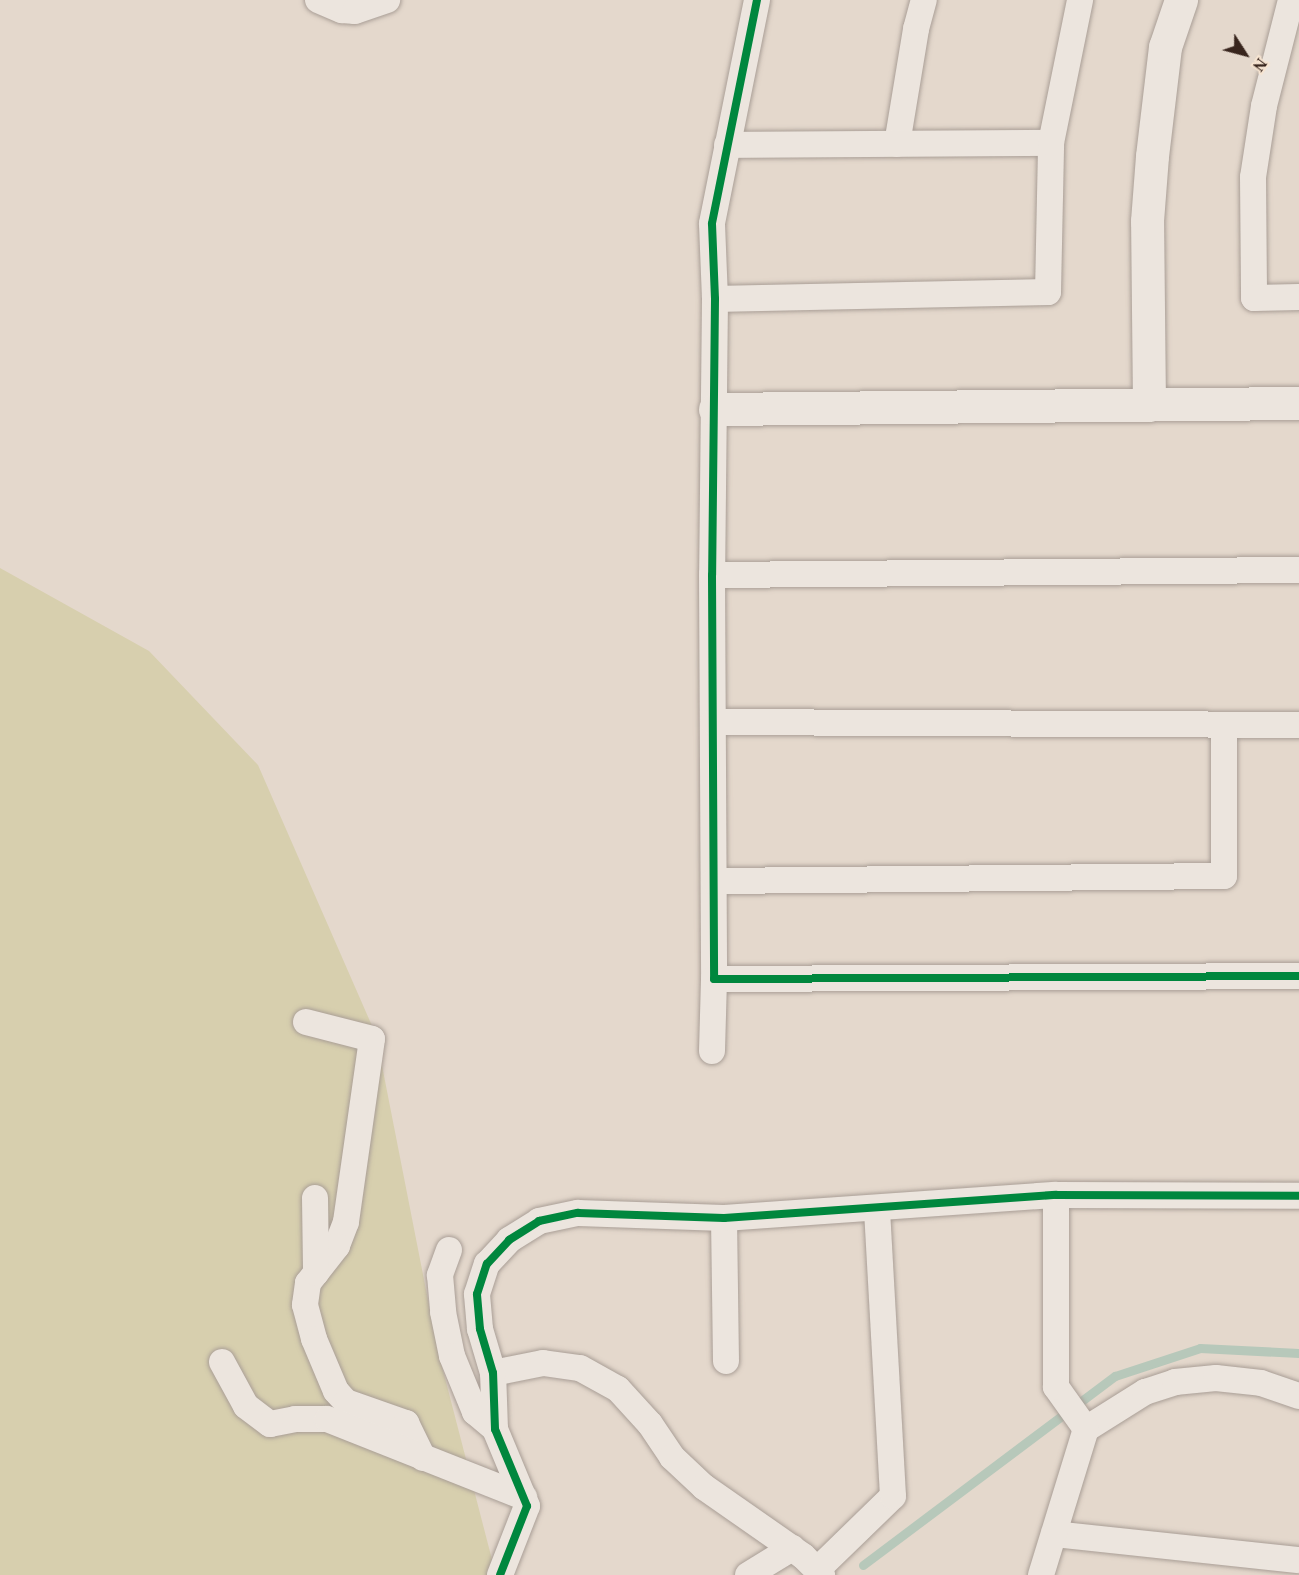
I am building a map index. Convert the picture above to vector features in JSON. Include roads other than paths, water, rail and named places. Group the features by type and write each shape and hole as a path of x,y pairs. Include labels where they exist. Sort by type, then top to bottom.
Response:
{"street":[{"path":"318,0 342,10 355,11 387,0"},
{"path":"712,1051 714,881 712,575 715,299 712,224 757,0"},
{"path":"897,144 916,29 924,0"},
{"path":"715,299 1048,292 1051,143 1080,0"},
{"path":"1149,405 1147,221 1152,156 1165,47 1181,0"},
{"path":"1292,0 1264,106 1253,177 1254,298 1299,297"},
{"path":"727,145 1051,143"},
{"path":"715,409 1299,403"},
{"path":"712,575 1299,570"},
{"path":"713,722 1224,727 1299,725"},
{"path":"714,881 1224,876 1224,727"},
{"path":"714,979 1299,976"},
{"path":"306,1022 372,1038 346,1222 337,1246 308,1283 305,1305 314,1339 336,1391 346,1402 406,1424 423,1458"},
{"path":"500,1575 527,1506 495,1429 493,1373 480,1329 477,1294 487,1264 509,1240 539,1221 578,1214 724,1218 1056,1195 1299,1196"},
{"path":"1056,1195 1054,1335 1058,1390 1085,1427"},
{"path":"315,1198 316,1273"},
{"path":"493,1373 543,1363 580,1368 618,1389 650,1424 672,1457 704,1487 792,1548 819,1572 893,1496 878,1208"},
{"path":"724,1218 726,1361"},
{"path":"448,1250 440,1275 443,1312 452,1356 475,1412 495,1429"},
{"path":"222,1362 246,1406 270,1424 295,1419 327,1419 524,1497"},
{"path":"1041,1575 1085,1427 1145,1392 1175,1382 1216,1378 1261,1383 1299,1396"},
{"path":"1054,1534 1299,1560"},
{"path":"748,1575 792,1548"}],"waterway":[{"path":"863,1565 1115,1376 1200,1348 1299,1353"}]}
